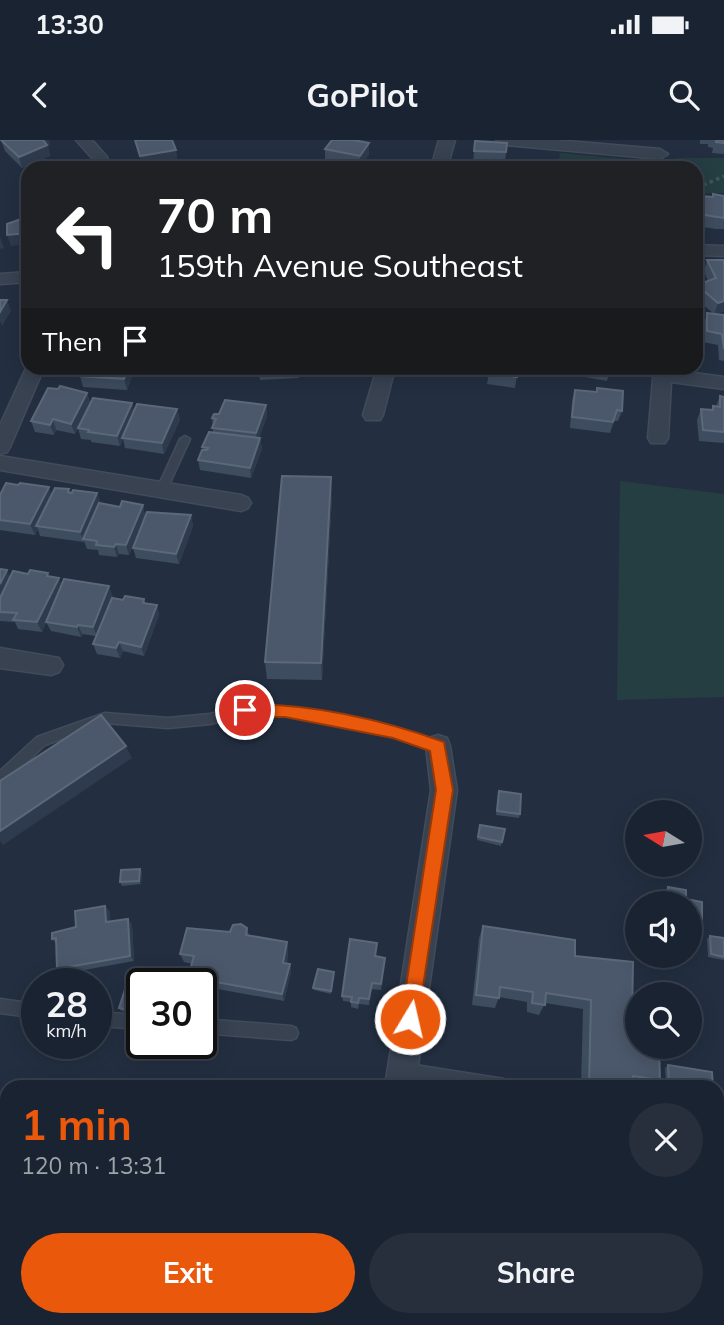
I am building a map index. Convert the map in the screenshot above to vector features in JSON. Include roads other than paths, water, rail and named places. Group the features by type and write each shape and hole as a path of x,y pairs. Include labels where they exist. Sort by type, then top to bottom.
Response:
{"street":[{"path":"84,140 100,161"},
{"path":"441,161 447,140"},
{"path":"504,140 660,154"},
{"path":"703,250 724,251"},
{"path":"0,279 21,277"},
{"path":"0,447 32,375"},
{"path":"373,415 384,375"},
{"path":"658,438 663,375"},
{"path":"683,375 724,383"},
{"path":"0,463 242,503"},
{"path":"0,658 51,665"},
{"path":"401,1078 444,790 438,747"}],"lane":[{"path":"162,489 185,439"},
{"path":"0,779 41,741 105,718 169,723 210,719 245,710 285,711 393,731 438,747"},
{"path":"0,1006 21,1009"},
{"path":"217,1027 291,1033"},
{"path":"401,1078 424,1080"}]}
